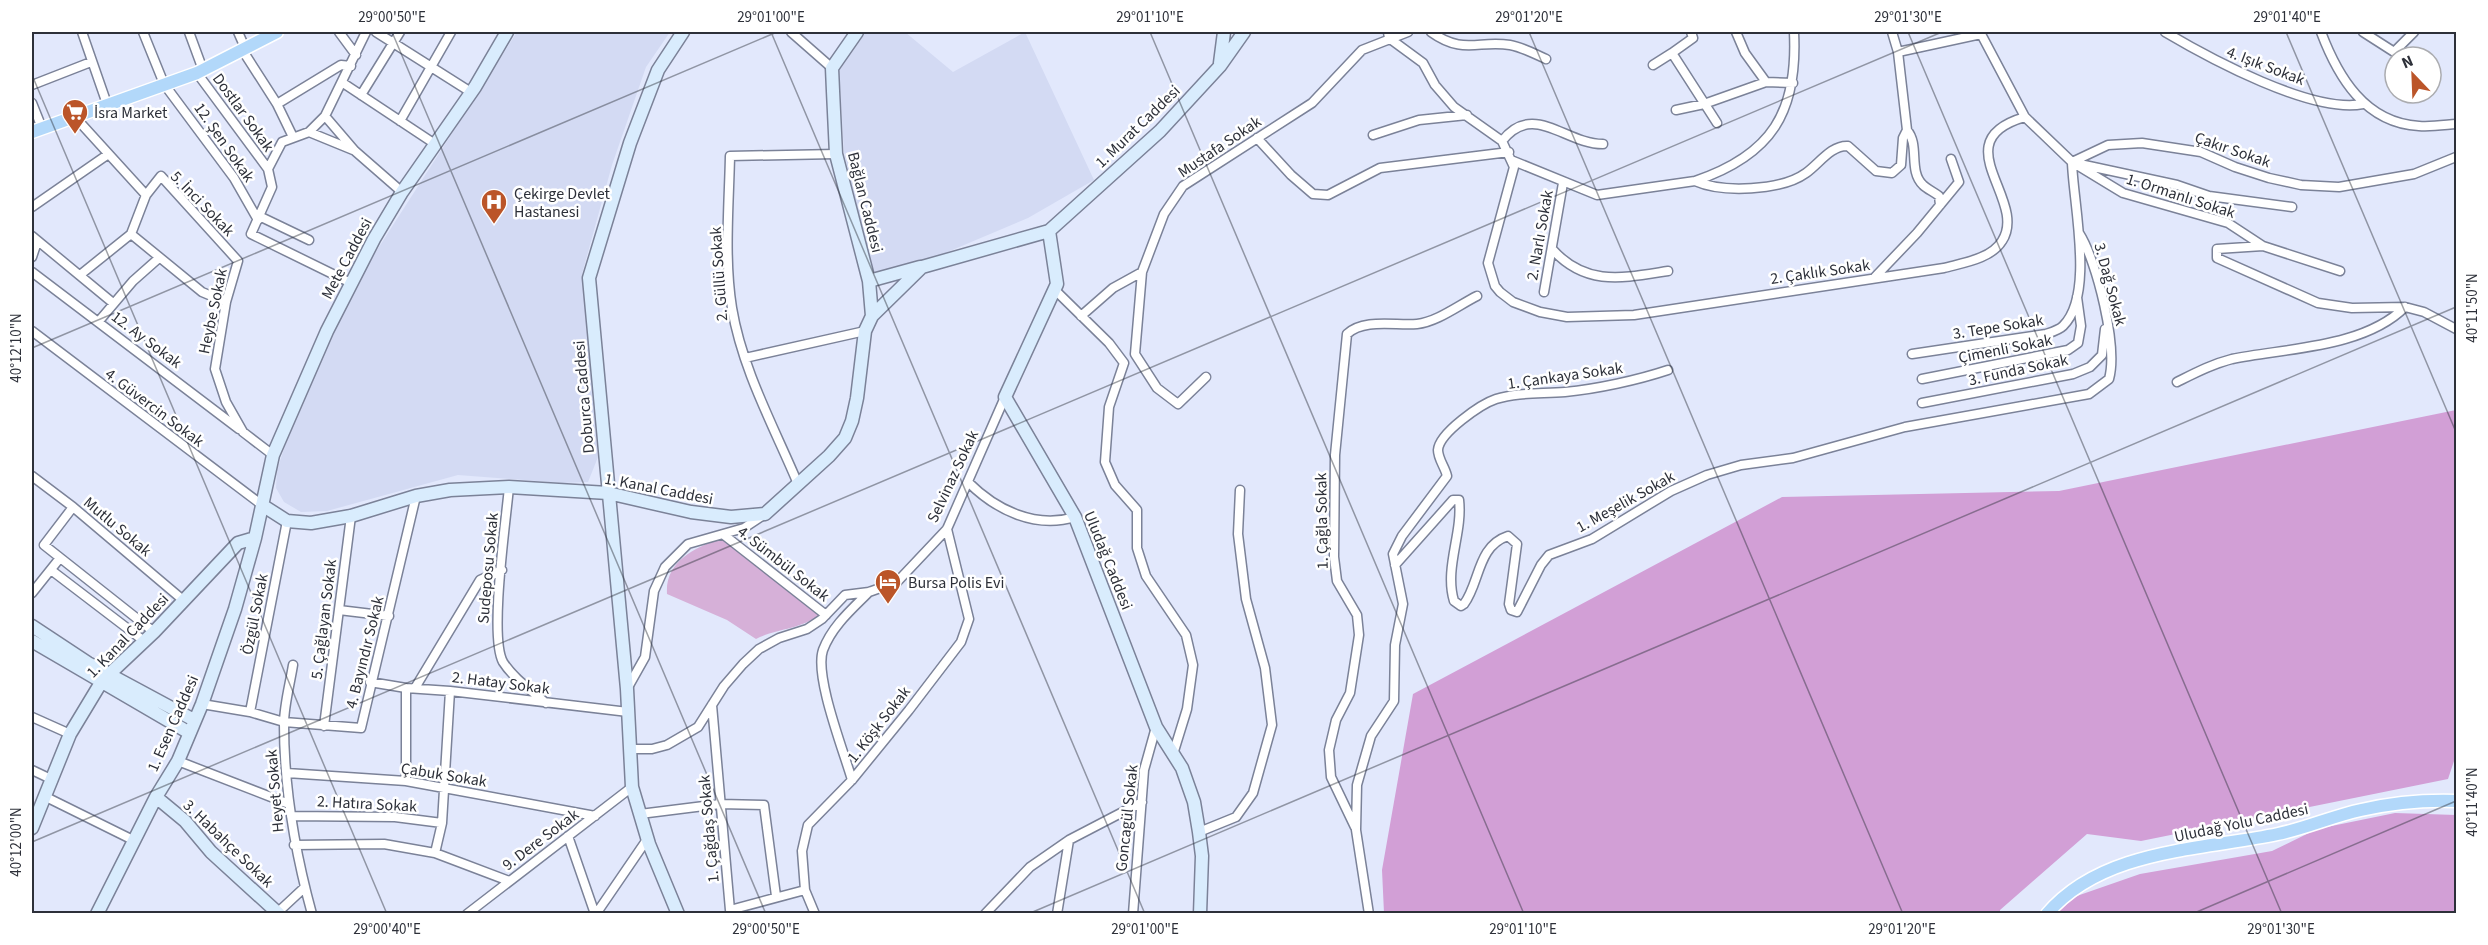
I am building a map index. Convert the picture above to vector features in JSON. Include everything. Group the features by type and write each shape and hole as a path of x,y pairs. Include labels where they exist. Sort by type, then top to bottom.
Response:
{"main road":[{"path":"37,130 200,71 277,32"},
{"name":"Mete Caddesi","path":"259,522 273,455 327,331 351,283 402,192 475,87 507,32"},
{"name":"Doburca Caddesi","path":"678,914 648,838 632,788 627,689 589,278 630,143 658,70 682,32"},
{"path":"832,68 857,32"},
{"path":"1220,66 1224,32"},
{"name":"1. Murat Caddesi","path":"1049,231 1160,130 1220,66 1244,32"},
{"name":"Bağlan Caddesi","path":"832,68 836,154 869,280 872,316"},
{"path":"869,280 1049,231 1057,284 1005,397"},
{"path":"765,514 844,438 852,421 865,331 872,316 922,267"},
{"name":"Uludağ Caddesi","path":"1005,397 1075,517 1156,727 1174,751 1194,802 1202,856 1200,914"},
{"name":"1. Kanal Caddesi","path":"259,522 311,523 351,516 416,496 450,490 509,487 608,493 691,512 731,517 765,514"},
{"path":"262,505 287,522"},
{"path":"255,538 259,522"},
{"name":"1. Kanal Caddesi","path":"32,828 40,800 53,780 70,734 105,677 154,632 238,543 255,538"},
{"name":"1. Esen Caddesi","path":"97,914 156,797 177,761 202,704 235,609 255,538"},
{"path":"32,626 49,640 188,732"},
{"path":"32,641 194,720"},
{"name":"3. Habahçe Sokak","path":"156,797 185,821 211,852 278,913"},
{"name":"Uludağ Yolu Caddesi","path":"2047,914 2082,883 2121,866 2174,853 2280,833 2362,809 2433,800 2457,801"}],"street":[{"path":"82,32 107,104"},
{"name":"12. Şen Sokak","path":"143,32 164,84 234,178 259,218"},
{"name":"Dostlar Sokak","path":"189,32 200,71 268,170"},
{"path":"238,32 244,50 294,137"},
{"path":"339,32 356,55"},
{"path":"351,283 251,234 272,187 268,170 282,142 309,132 325,116 366,32"},
{"path":"376,32 466,89"},
{"path":"361,95 400,32"},
{"path":"400,121 451,32"},
{"path":"791,32 832,68"},
{"name":"Mustafa Sokak","path":"1135,354 1142,272 1164,214 1183,186 1312,103 1362,50 1389,34 1408,32"},
{"path":"1431,32 1446,42 1476,47 1510,45 1546,59"},
{"path":"1653,65 1693,38 1691,32"},
{"path":"1736,32 1745,53 1766,82"},
{"path":"1257,138 1291,175 1313,194 1328,195 1380,168 1510,156 1563,183 1597,195 1695,181 1720,173 1749,156 1780,122 1793,83 1794,32"},
{"path":"1892,32 1898,52 1907,130 1912,141 1916,171 1921,184 1939,196 1940,205"},
{"name":"4. Işık Sokak","path":"2165,32 2244,75 2340,105 2362,104"},
{"path":"2321,32 2334,63 2362,104 2384,117 2417,126 2457,124"},
{"path":"2363,32 2384,45"},
{"path":"2405,45 2414,32"},
{"path":"1898,52 1980,33"},
{"name":"1. Ormanlı Sokak","path":"1980,33 2025,117 2072,162 2123,193 2228,223 2263,246"},
{"path":"1389,34 1423,63 1435,85 1454,107 1502,141 1510,156"},
{"path":"1672,52 1717,123"},
{"path":"32,85 91,62"},
{"path":"277,104 341,65 351,66"},
{"path":"1676,110 1704,104 1766,82 1793,83"},
{"path":"343,83 435,144"},
{"path":"32,103 37,130"},
{"path":"1373,135 1419,120 1467,115"},
{"path":"325,116 355,151 402,192"},
{"path":"75,117 107,155 146,195 131,234 80,275"},
{"name":"2. Çaklık Sokak","path":"1510,156 1514,167 1488,263 1495,286 1513,302 1540,312 1567,317 1634,315 1944,268 1984,256 2002,242 2008,226 2005,203 1990,171 1989,151 1993,134 2004,123 2025,117"},
{"path":"1502,141 1511,129 1522,123 1559,129 1591,144 1603,144"},
{"path":"1695,181 1707,187 1778,187 1804,174 1833,150 1843,146 1848,146 1876,171 1892,173 1901,165 1903,138 1907,130"},
{"path":"309,132 355,151"},
{"name":"Çakır Sokak","path":"2072,162 2108,145 2142,143 2201,152 2269,178 2301,185 2339,186 2414,174 2457,157"},
{"name":"2. Güllü Sokak","path":"798,484 745,358 732,307 728,235 730,156 836,154"},
{"path":"32,207 107,155"},
{"path":"1874,278 1959,182 1951,159"},
{"path":"2072,162 2177,185 2209,196 2292,207"},
{"name":"3. Tepe Sokak","path":"1912,354 2046,334 2062,328 2070,317 2077,294 2081,264 2079,233 2072,192 2072,162"},
{"name":"5. İnci Sokak","path":"146,195 161,176 238,261"},
{"name":"2. Narlı Sokak","path":"1544,292 1563,183"},
{"path":"259,218 309,240"},
{"name":"3. Dağ Sokak","path":"2079,233 2086,244 2105,306 2111,349 2109,379"},
{"path":"131,234 202,292 226,302"},
{"path":"34,239 113,303"},
{"path":"32,257 34,239"},
{"path":"2340,271 2263,246 2217,249 2217,258 2318,303 2352,308 2405,307 2424,312 2457,329"},
{"path":"1552,249 1566,265 1595,277 1630,277 1668,272"},
{"path":"99,321 113,303 159,258"},
{"name":"Heybe Sokak","path":"238,261 226,302 215,369 226,402 243,432 273,455"},
{"name":"12. Ay Sokak","path":"32,272 243,432"},
{"path":"1081,316 1113,288 1142,272"},
{"path":"1055,290 1109,343 1124,363"},
{"name":"Çimenli Sokak","path":"1922,379 2068,350 2078,343 2081,326 2077,294"},
{"name":"1. Çağla Sokak","path":"1356,830 1331,777 1329,750 1336,720 1350,693 1359,635 1357,615 1337,581 1334,557 1335,455 1347,334 1362,326 1418,324 1477,296"},
{"name":"3. Funda Sokak","path":"1922,404 2073,374 2090,367 2102,355 2105,306"},
{"path":"2177,382 2217,363 2314,346 2356,334 2393,318 2405,307"},
{"name":"4. Güvercin Sokak","path":"32,331 262,505"},
{"path":"745,358 865,331"},
{"path":"1174,751 1187,709 1193,665 1186,635 1146,576 1137,548 1137,510 1115,484 1105,462 1109,407 1124,363 1135,354 1157,388 1178,404 1206,377"},
{"name":"1. Çankaya Sokak","path":"1369,914 1356,830 1357,785 1371,736 1394,701 1395,645 1403,604 1393,554 1402,536 1447,476 1438,450 1441,443 1465,418 1496,399 1575,391 1613,382 1637,380 1668,370"},
{"name":"1. Meşelik Sokak","path":"1395,565 1453,500 1459,500 1460,512 1451,579 1454,601 1461,606 1464,604 1485,555 1496,542 1508,536 1517,544 1509,604 1511,610 1517,612 1541,565 1549,555 1592,539 1671,491 1707,475 1741,465 1786,460 1905,427 2089,394 2109,379"},
{"name":"Selvinaz Sokak","path":"630,749 652,749 680,739 698,727 736,671 759,649 779,638 807,629 826,615 845,595 869,592 897,582 947,529 1005,397"},
{"name":"Mutlu Sokak","path":"32,476 73,507 183,600"},
{"path":"968,482 986,500 1031,520 1059,522 1075,517"},
{"name":"Sudeposu Sokak","path":"509,487 496,632 502,660 510,671 546,703"},
{"path":"1199,832 1236,817 1253,793 1272,725 1265,668 1245,599 1238,534 1240,490"},
{"name":"4. Bayındır Sokak","path":"202,704 250,712 284,722 361,728 370,682 389,616 416,496"},
{"path":"73,507 44,545 154,632"},
{"path":"627,689 645,657 654,591 665,567 688,544 744,528 765,514"},
{"name":"5. Çağlayan Sokak","path":"324,726 351,516"},
{"name":"Özgül Sokak","path":"250,712 287,522"},
{"name":"1. Köşk Sokak","path":"852,780 961,642 969,619 947,529"},
{"name":"4. Sümbül Sokak","path":"724,535 826,615"},
{"path":"32,593 60,558"},
{"path":"51,570 144,641"},
{"path":"406,782 410,688 480,580 502,570"},
{"name":"1. Köşk Sokak","path":"852,780 821,678 823,651 841,620 869,592"},
{"path":"339,610 389,616"},
{"name":"Heyet Sokak","path":"293,665 284,722 287,773 294,845 312,914"},
{"name":"2. Hatay Sokak","path":"370,682 628,712"},
{"path":"435,853 442,824 450,691"},
{"name":"1. Çağdaş Sokak","path":"712,704 730,910 805,890"},
{"path":"32,717 70,734"},
{"name":"Goncagül Sokak","path":"1133,914 1144,770 1156,727"},
{"path":"177,761 290,804"},
{"path":"32,770 53,780"},
{"name":"Çabuk Sokak","path":"287,773 406,782 595,816"},
{"path":"815,914 805,890 802,851 808,825 852,780"},
{"name":"9. Dere Sokak","path":"467,914 632,788"},
{"path":"40,800 135,841"},
{"path":"985,914 1030,867 1069,840 1142,802"},
{"path":"640,814 720,804 764,805 776,896"},
{"name":"2. Hatıra Sokak","path":"291,816 395,817 442,824"},
{"path":"568,837 596,914"},
{"path":"596,914 648,838"},
{"path":"1058,914 1069,840"},
{"path":"294,845 384,844 435,853 509,881"},
{"path":"278,913 305,887"}],"shaded area":[{"name":"Çekirge Devlet Hastanesi","path":"517,32 670,32 646,67 612,165 582,274 598,457 588,482 562,483 458,475 327,511 301,512 284,502 276,488 277,470 301,398 352,289"},
{"path":"866,32 905,32 953,72 1025,32 1094,180 1028,218 938,256 872,274 844,152 839,71"},
{"path":"2456,410 2456,755 2448,779 2141,841 2087,834 2000,910 2000,913 1384,913 1382,870 1413,694 1782,497 2059,491"},
{"path":"720,538 819,615 804,624 756,639 727,620 667,594 671,573 676,565 691,552"},
{"path":"2395,813 2456,815 2456,913 2054,914 2071,898 2140,874 2272,851 2317,829"}],"place":[{"name":"İsra Market","path":"75,135"},
{"name":"Çekirge Devlet Hastanesi","path":"494,225"},
{"name":"Bursa Polis Evi","path":"888,605"}]}
